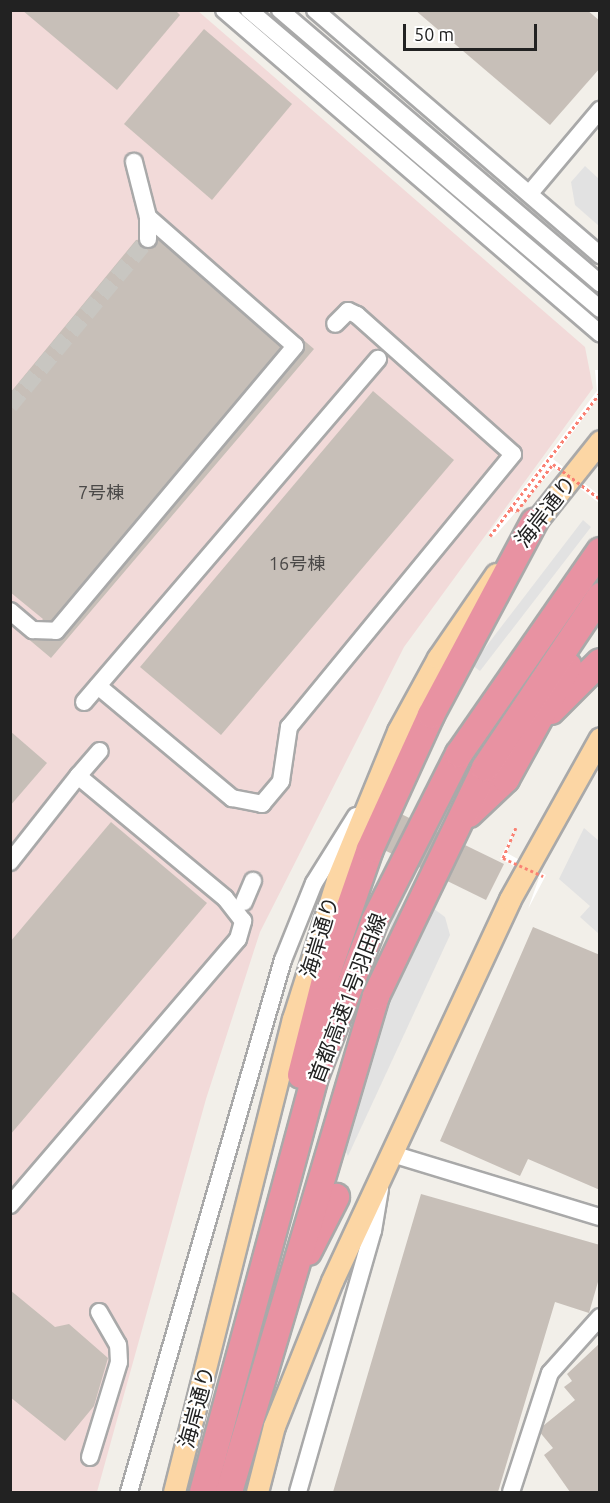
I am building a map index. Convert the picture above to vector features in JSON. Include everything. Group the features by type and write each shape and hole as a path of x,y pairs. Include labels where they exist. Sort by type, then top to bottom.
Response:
{"highway":[{"path":"289,1172 286,1136 326,976 370,849 431,715 534,522"},
{"name":"首都高速1号羽田線","path":"203,1492 316,1074 375,920 410,844 466,744 600,551"},
{"name":"首都高速1号羽田線","path":"229,1492 376,996 485,768 600,596"},
{"path":"454,830 506,779 600,612"},
{"path":"539,722 600,662"},
{"path":"291,1279 336,1197"}],"main road":[{"name":"海岸通り","path":"174,1490 293,1019 337,880 374,786 438,658 534,522 600,441"},
{"path":"257,1492 289,1387 382,1174 510,899 600,738"}],"street":[{"path":"224,10 600,333"},
{"path":"249,10 600,309"},
{"path":"280,10 600,283"},
{"path":"315,10 600,255"},
{"path":"530,193 600,110"},
{"path":"134,162 147,217 148,239"},
{"path":"10,611 33,630 56,631 295,346 147,217"},
{"path":"98,686 232,798 262,804 281,781 289,727 513,454 357,315 348,311 335,324"},
{"path":"84,702 378,359"},
{"path":"10,862 100,750"},
{"path":"10,1205 238,939 243,921 225,898 78,776"},
{"path":"129,1492 283,960 314,883 374,786"},
{"path":"244,902 253,881"},
{"path":"392,1154 600,1217"},
{"path":"298,1492 373,1232 382,1174"},
{"path":"90,1457 119,1362 118,1345 99,1312"},
{"path":"512,1492 550,1373 600,1317"}],"path":[{"path":"599,368 600,382"},
{"path":"490,536 600,393"},
{"path":"510,509 517,511 553,464 600,499"},
{"path":"516,828 503,858 543,876"}],"shaded area":[{"path":"10,11 198,11 585,347 593,388 404,647 260,932 206,1099 97,1492 11,1492"},
{"path":"585,166 599,179 599,226 575,205 571,182"},
{"path":"583,520 591,527 480,671 472,665"},
{"path":"584,828 599,841 599,934 580,917 590,906 559,879"},
{"path":"426,903 445,917 450,935 348,1156 326,1110 396,911"}],"pier":[{"path":"595,370 599,370 599,397 553,459 599,495 599,503 554,468 494,537 489,533 597,391"},
{"path":"515,827 507,853 546,875 528,909 539,878 500,859"}],"building":[{"path":"22,10 175,10 180,15 117,90"},
{"path":"415,10 587,10 600,21 600,68 550,125"},
{"path":"204,29 292,104 212,200 124,124"},
{"path":"171,226 314,349 51,658 26,637 43,619 10,592 10,393 136,240 161,237"},
{"path":"373,391 454,460 221,735 140,667"},
{"path":"10,731 47,763 10,806"},
{"path":"395,811 504,864 486,900 378,847"},
{"path":"111,822 207,903 10,1135 10,942"},
{"path":"533,927 600,955 600,1190 528,1159 520,1176 440,1141"},
{"path":"421,1194 600,1245 600,1275 589,1313 555,1302 498,1492 333,1492"},
{"path":"10,1290 55,1327 69,1324 108,1358 94,1406 65,1441 10,1397"},
{"path":"600,1343 600,1492 570,1492 544,1455 553,1448 538,1430 575,1400 564,1387 572,1381 567,1374"}],"tunnel":[{"path":"10,406 148,239"}]}
